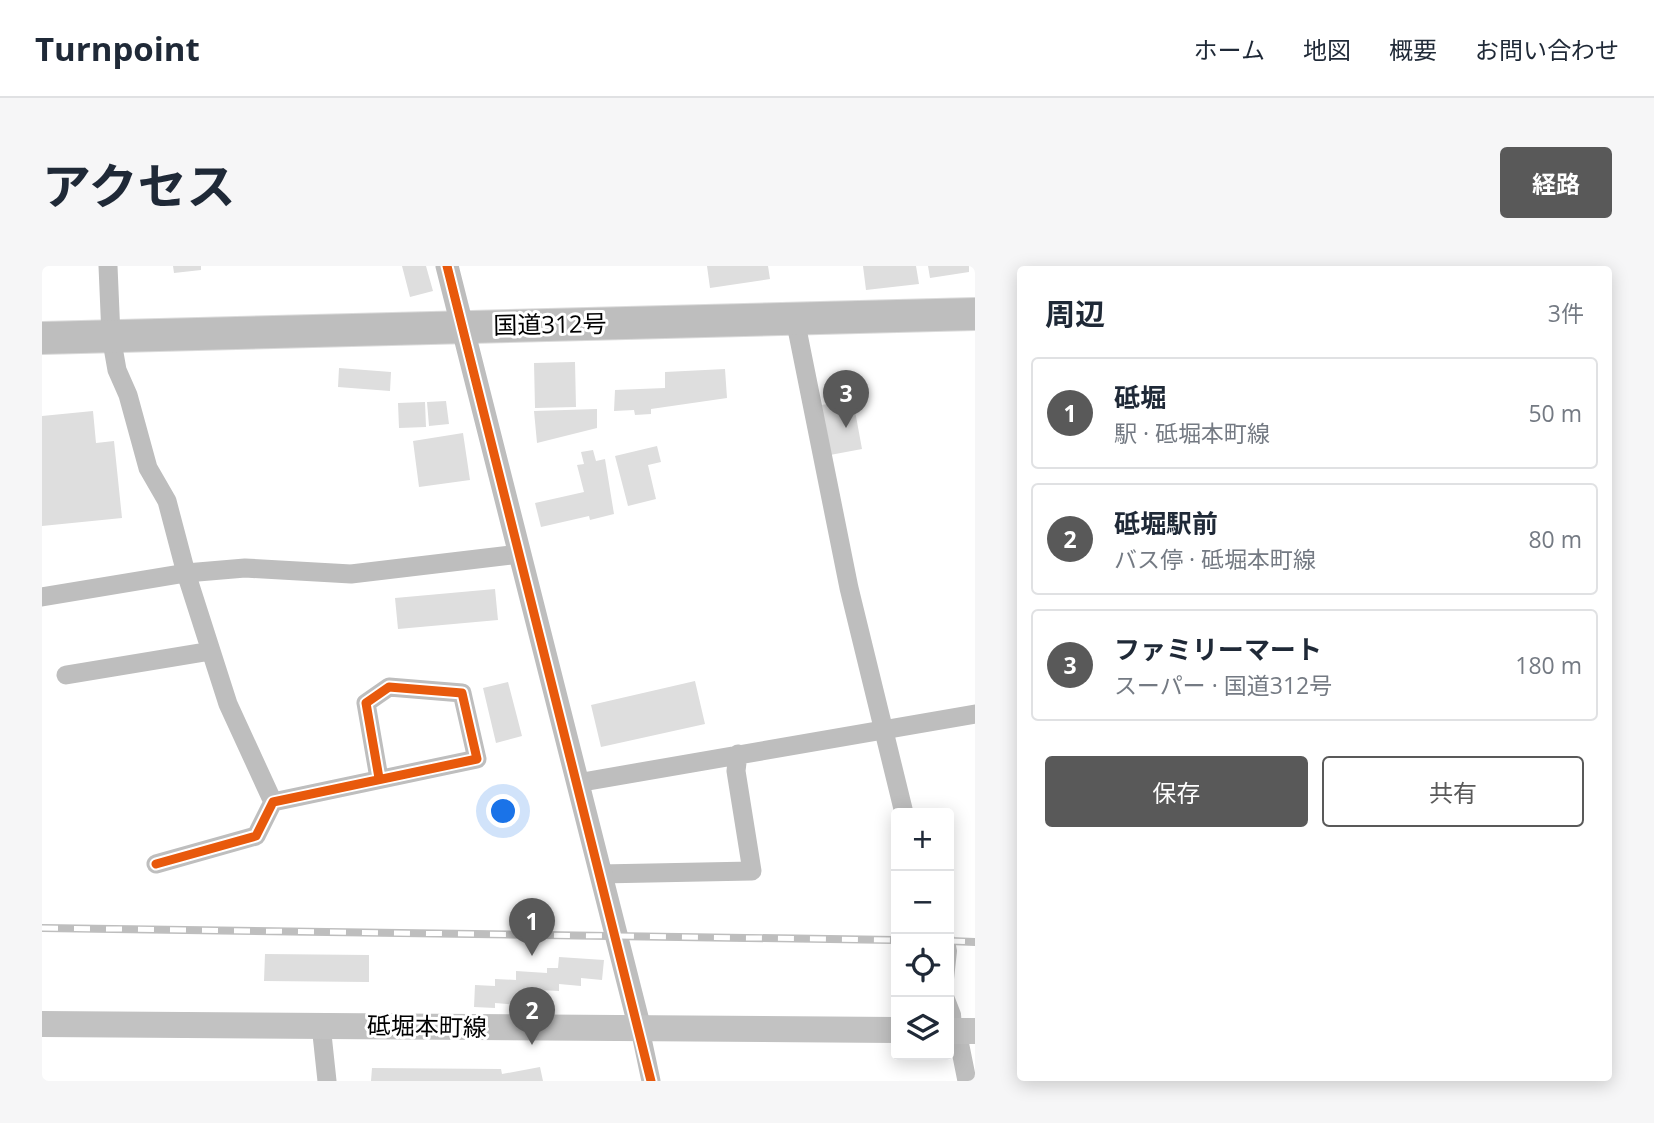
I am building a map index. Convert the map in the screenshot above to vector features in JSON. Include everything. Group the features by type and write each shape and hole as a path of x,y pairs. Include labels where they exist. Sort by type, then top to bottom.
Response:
{"highway":[{"name":"国道312号","path":"42,338 975,314"}],"main road":[{"name":"砥堀本町線","path":"42,1024 891,1030"}],"street":[{"path":"108,266 111,336 117,370 128,395 148,468 167,500 186,573 228,704 273,802"},
{"path":"447,266 651,1081"},
{"path":"795,319 849,588 903,808"},
{"path":"42,597 186,573 245,568 351,574 520,554"},
{"path":"66,675 211,651"},
{"path":"273,802 477,759 462,693 389,687 366,702 379,778"},
{"path":"577,783 975,714"},
{"path":"600,874 752,872 736,771 738,754"},
{"path":"156,864 256,836 273,802"},
{"path":"321,1026 327,1081"},
{"path":"960,1031 967,1081"}],"lane":[{"path":"949,997 960,1031"}],"building":[{"path":"173,266 201,266 201,270 174,273"},
{"path":"402,266 426,266 433,291 410,297"},
{"path":"707,266 768,266 770,279 710,288"},
{"path":"863,266 916,266 919,284 866,290"},
{"path":"928,266 969,266 969,272 930,278"},
{"path":"575,362 576,407 535,408 534,363"},
{"path":"339,368 391,372 390,391 338,387"},
{"path":"725,369 727,398 651,409 651,414 635,415 634,410 614,411 615,390 665,388 665,372"},
{"path":"853,400 862,449 830,455 821,405"},
{"path":"446,401 449,424 429,426 427,402"},
{"path":"425,402 426,427 399,428 398,403"},
{"path":"597,409 597,428 537,443 534,411"},
{"path":"93,411 96,443 114,441 122,518 42,526 42,416"},
{"path":"463,433 470,480 419,487 413,441"},
{"path":"657,446 661,462 648,465 656,499 628,506 615,456"},
{"path":"593,450 596,461 605,459 614,514 590,520 589,516 541,527 535,503 584,492 577,465 584,464 581,452"},
{"path":"495,589 498,620 398,629 395,598"},
{"path":"695,681 705,724 601,747 591,705"},
{"path":"508,682 522,736 496,743 483,688"},
{"path":"265,954 369,955 369,982 264,981"},
{"path":"559,957 604,960 602,980 581,978 581,986 559,984 559,991 539,990 538,997 518,996 517,1005 495,1003 495,1008 474,1007 475,985 495,986 495,979 516,980 516,971 547,973 547,968 558,968"},
{"path":"540,1067 543,1081 371,1081 372,1068 501,1069 502,1074"}],"railway":[{"path":"42,928 891,940"},
{"path":"954,941 975,942"}],"cycle path":[{"path":"447,266 651,1081"},
{"path":"156,864 256,836 273,802 477,759 462,693 389,687 366,703 379,778"}],"place":[{"name":"ファミリーマート","path":"846,428"},
{"name":"砥堀","path":"532,956"},
{"name":"砥堀駅前","path":"532,1045"}]}
